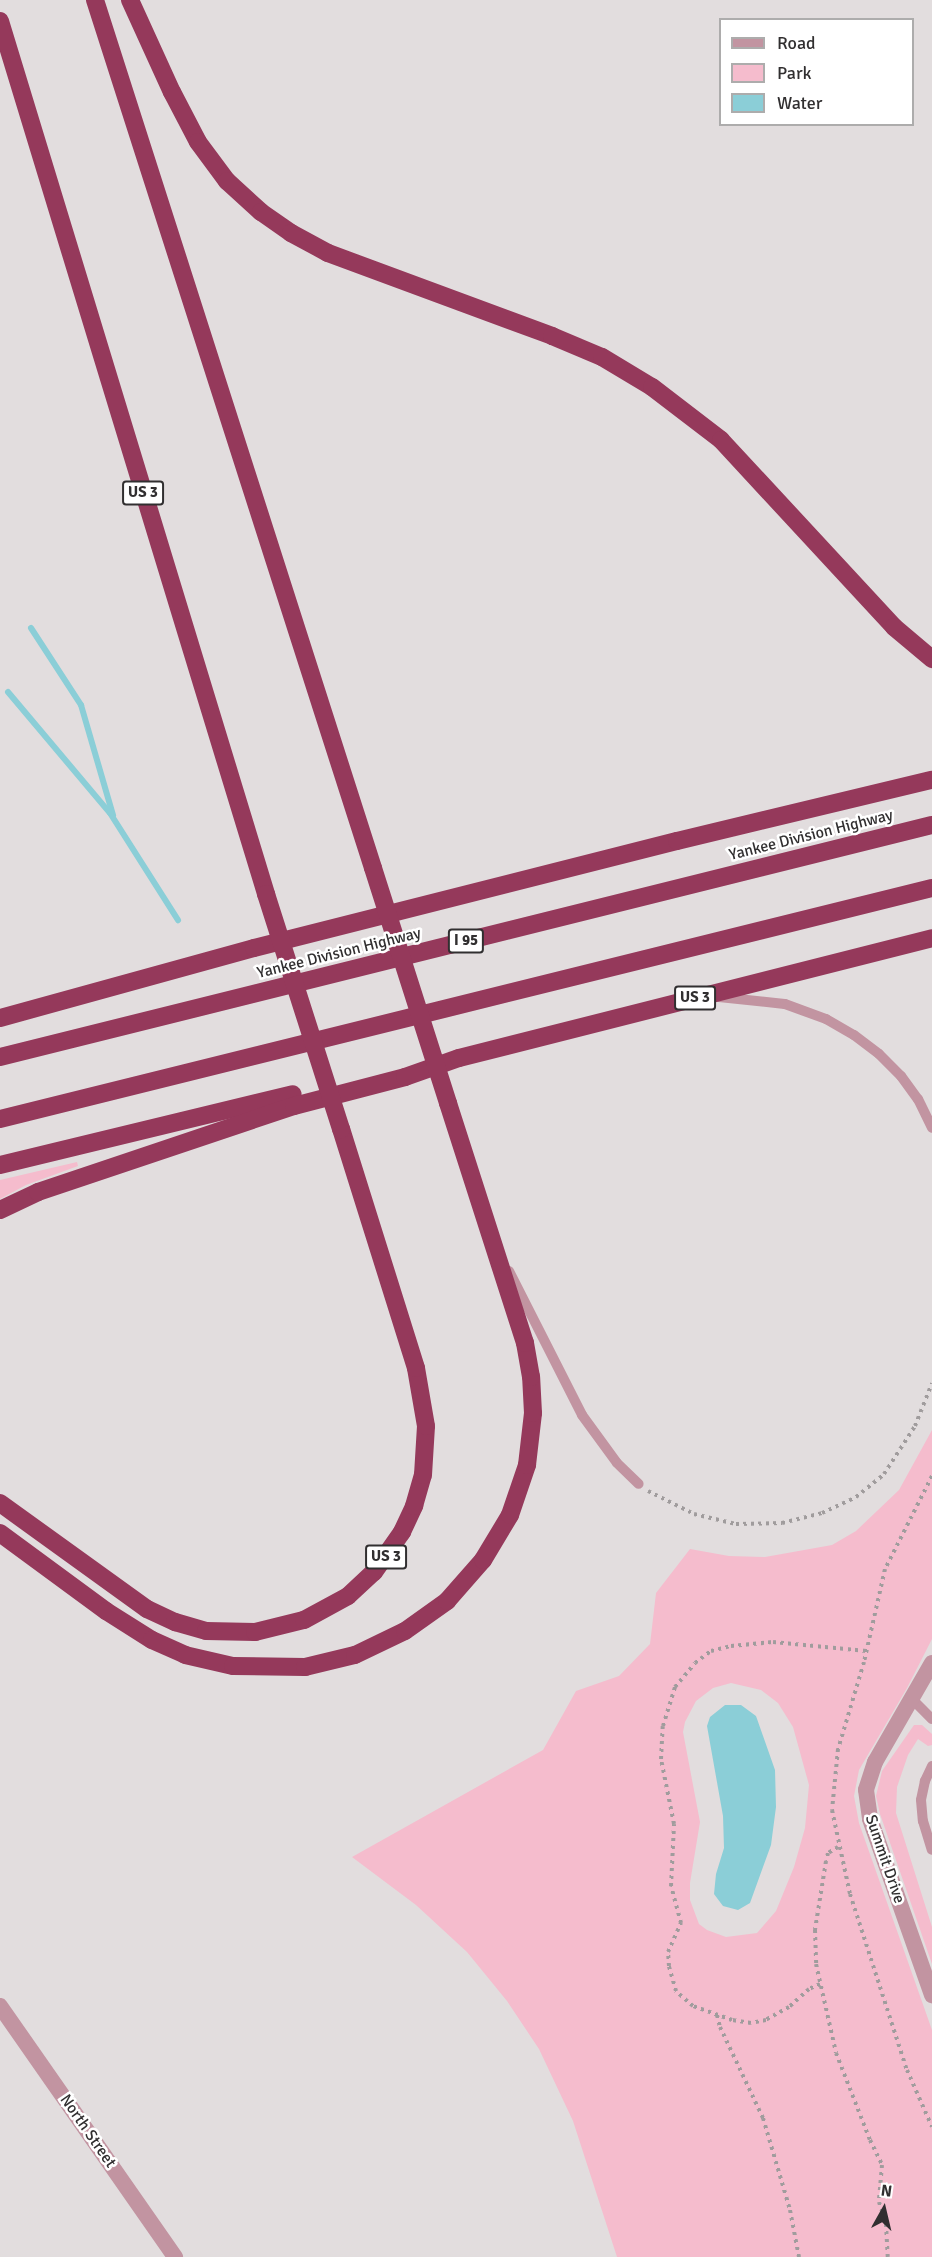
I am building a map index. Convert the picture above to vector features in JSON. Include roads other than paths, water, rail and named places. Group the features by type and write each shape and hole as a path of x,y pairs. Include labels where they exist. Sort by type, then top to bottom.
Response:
{"highway":[{"path":"0,1533 136,1631 168,1648 201,1659 252,1668 305,1667 355,1655 405,1631 447,1601 483,1560 510,1515 527,1465 533,1413 528,1358 488,1227 95,0"},
{"path":"130,0 167,83 198,142 227,181 261,212 308,243 353,265 552,336 602,357 652,387 721,440 881,613 932,659"},
{"name":"US 3","path":"0,21 266,894 416,1368 426,1426 423,1474 414,1506 402,1532 374,1572 334,1605 297,1623 273,1630 238,1634 206,1630 175,1622 147,1609 0,1503"},
{"path":"0,1018 254,948 677,841 932,780"},
{"name":"Yankee Division Highway","path":"0,1057 932,825"},
{"path":"0,1119 932,888"},
{"name":"US 3","path":"0,1210 38,1192 260,1117 405,1077 459,1058 932,938"},
{"path":"0,1165 404,1066 459,1058"}],"street":[{"name":"Summit Drive","path":"932,1665 869,1773 866,1784 866,1804 932,1995"},
{"name":"North Street","path":"0,2006 175,2257"}],"lane":[{"path":"686,1001 720,998 770,1001 800,1009 839,1026 879,1054 901,1076 918,1100 932,1128"},
{"path":"488,1227 574,1401 606,1450 639,1484"},
{"path":"913,1700 932,1719"},
{"path":"932,1766 925,1781 921,1800 923,1821 932,1850"}],"water":[{"path":"725,1705 741,1705 756,1716 775,1770 776,1807 771,1845 750,1903 738,1910 723,1906 714,1894 716,1874 724,1848 723,1816 707,1726 710,1717"}],"waterway":[{"path":"31,628 81,705 113,815"},
{"path":"8,692 110,813 178,920"}]}
